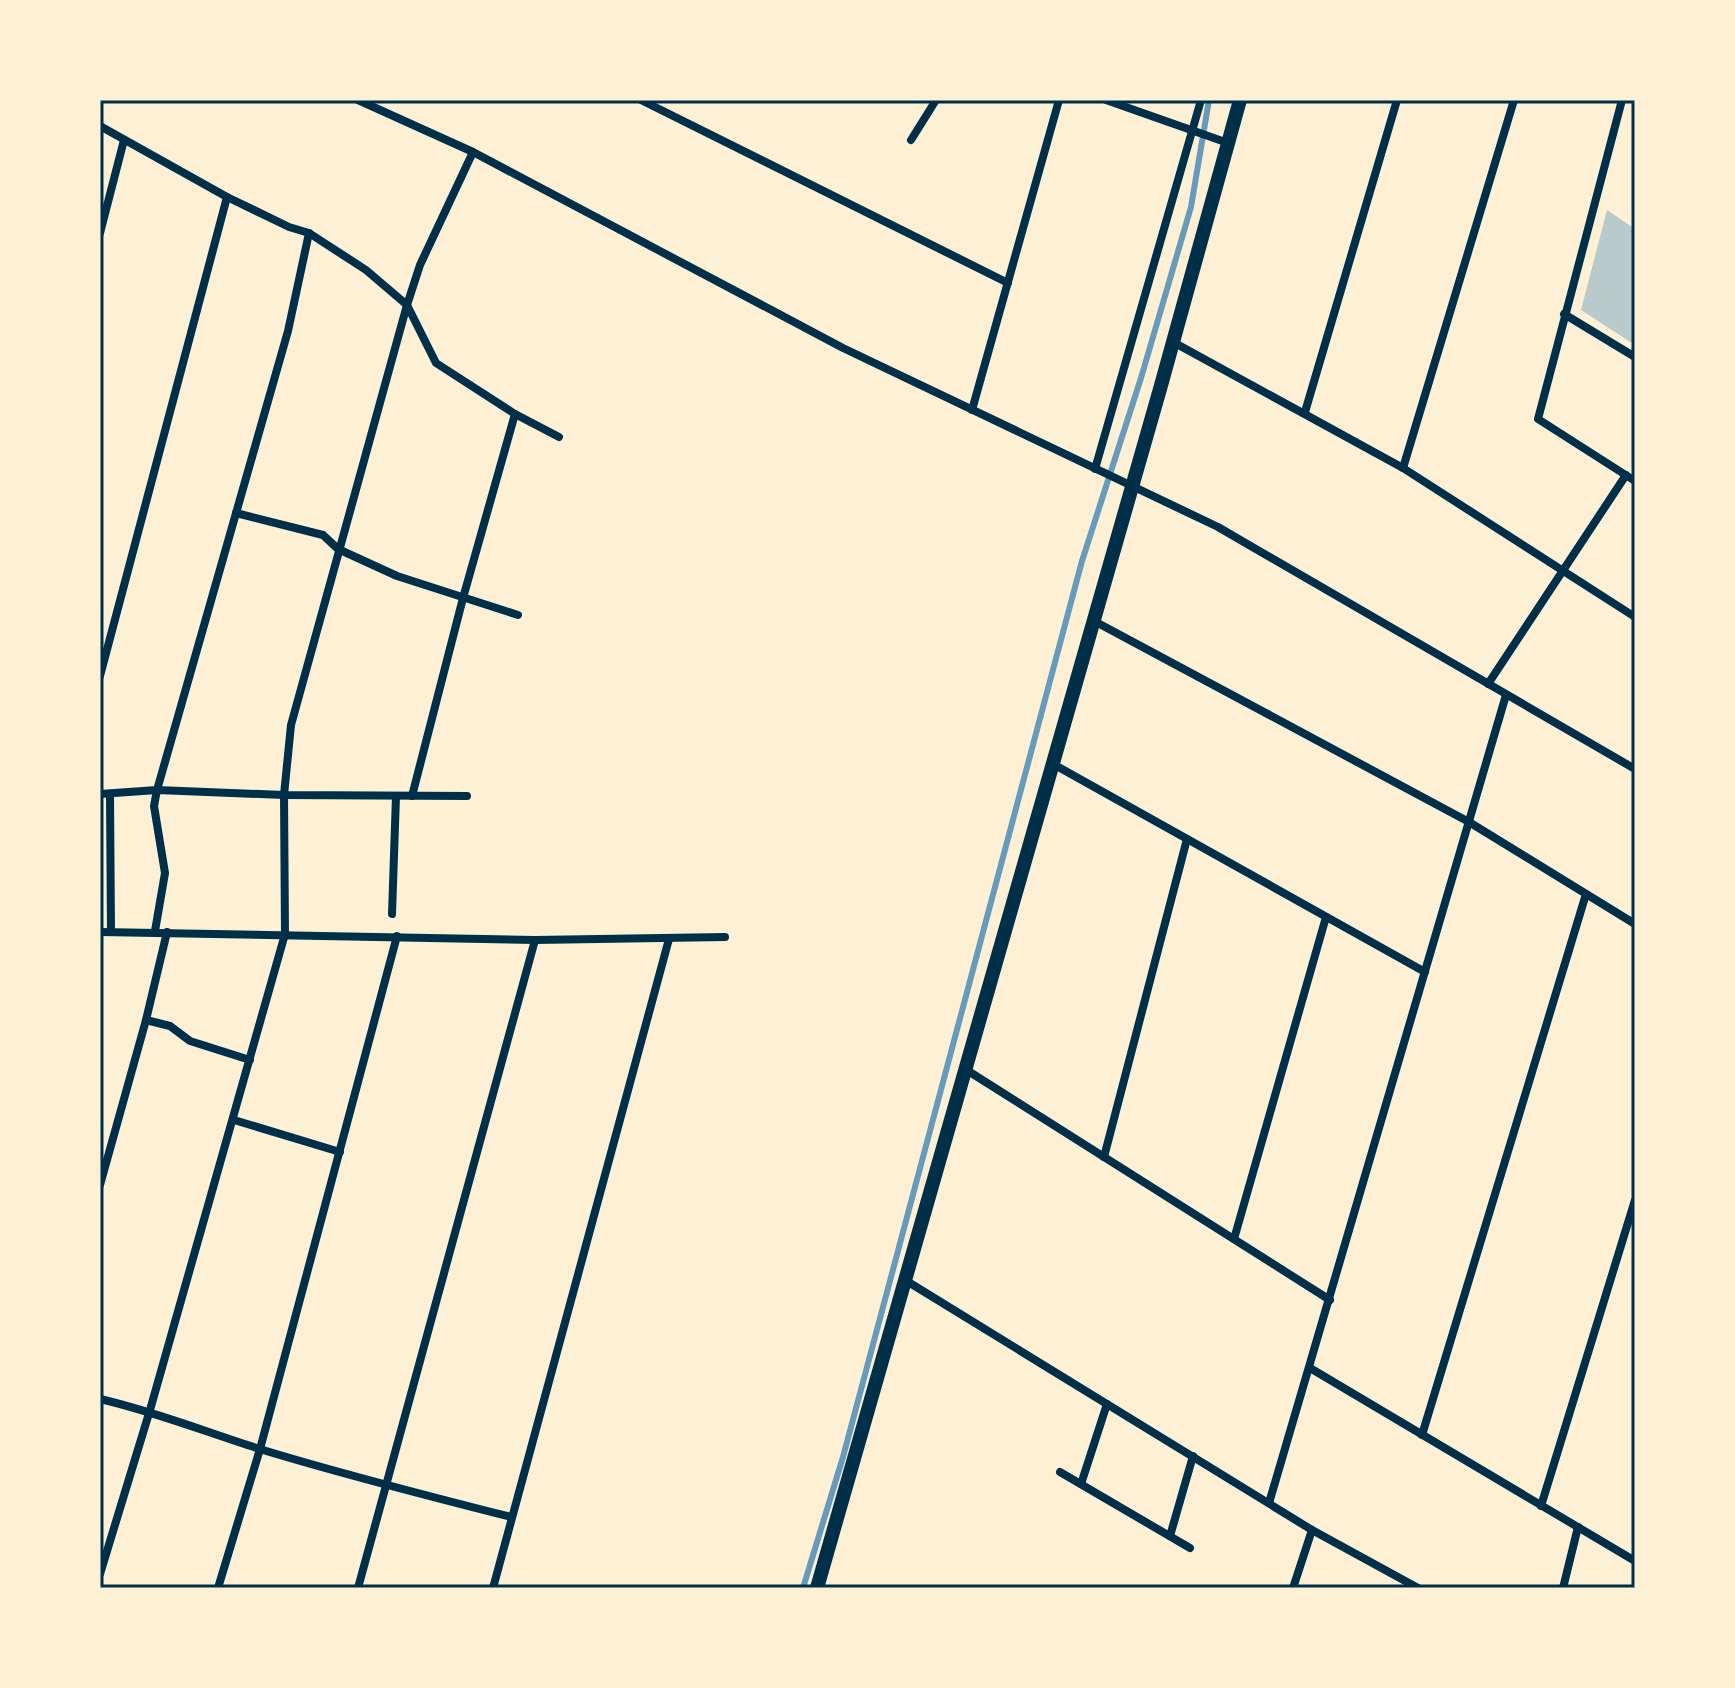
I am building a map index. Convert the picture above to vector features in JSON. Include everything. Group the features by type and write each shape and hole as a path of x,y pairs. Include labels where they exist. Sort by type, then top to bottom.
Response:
{"street":[{"path":"358,100 473,152 843,348 1218,527 1635,769"},
{"path":"641,100 1008,283"},
{"path":"911,140 936,100"},
{"path":"972,410 1059,100"},
{"path":"1106,100 1228,143"},
{"path":"1095,469 1201,100"},
{"path":"817,1588 1133,487 1240,100"},
{"path":"1305,412 1397,100"},
{"path":"1403,468 1514,100"},
{"path":"1622,100 1538,419 1635,481"},
{"path":"100,126 227,197 289,227 309,233 366,270 407,305 436,363 515,414 559,437"},
{"path":"100,233 124,140"},
{"path":"100,1574 234,1120 285,934 284,795 291,725 407,305 420,265 473,152"},
{"path":"100,676 227,197"},
{"path":"155,931 165,873 154,806 157,790 288,331 309,233"},
{"path":"1564,314 1635,357"},
{"path":"1173,342 1403,468 1635,617"},
{"path":"412,796 515,414"},
{"path":"1488,684 1626,475"},
{"path":"236,513 323,535 338,549 397,576 518,615"},
{"path":"1094,621 1469,822 1635,924"},
{"path":"1269,1503 1506,695"},
{"path":"1053,764 1425,972"},
{"path":"111,931 105,795 157,790 284,795 467,796"},
{"path":"392,914 396,796"},
{"path":"1104,1157 1187,839"},
{"path":"1422,1435 1586,894"},
{"path":"1234,1239 1326,917"},
{"path":"100,932 535,940 725,937"},
{"path":"100,1185 167,932"},
{"path":"218,1588 260,1449 397,936"},
{"path":"493,1588 669,939"},
{"path":"358,1588 535,940"},
{"path":"146,1020 170,1026 190,1041 250,1060"},
{"path":"965,1069 1330,1300"},
{"path":"234,1120 340,1152"},
{"path":"1541,1506 1635,1200"},
{"path":"905,1280 1312,1530 1418,1588"},
{"path":"1310,1368 1635,1561"},
{"path":"100,1399 150,1410 260,1449 511,1517"},
{"path":"1081,1484 1107,1404"},
{"path":"1170,1536 1193,1456"},
{"path":"1060,1472 1190,1548"},
{"path":"1563,1588 1578,1527"},
{"path":"1293,1588 1312,1530"}],"shaded area":[{"path":"1607,210 1635,229 1635,345 1581,310"}],"waterway":[{"path":"803,1588 843,1457 1082,561 1141,378 1191,207 1209,100"}]}
